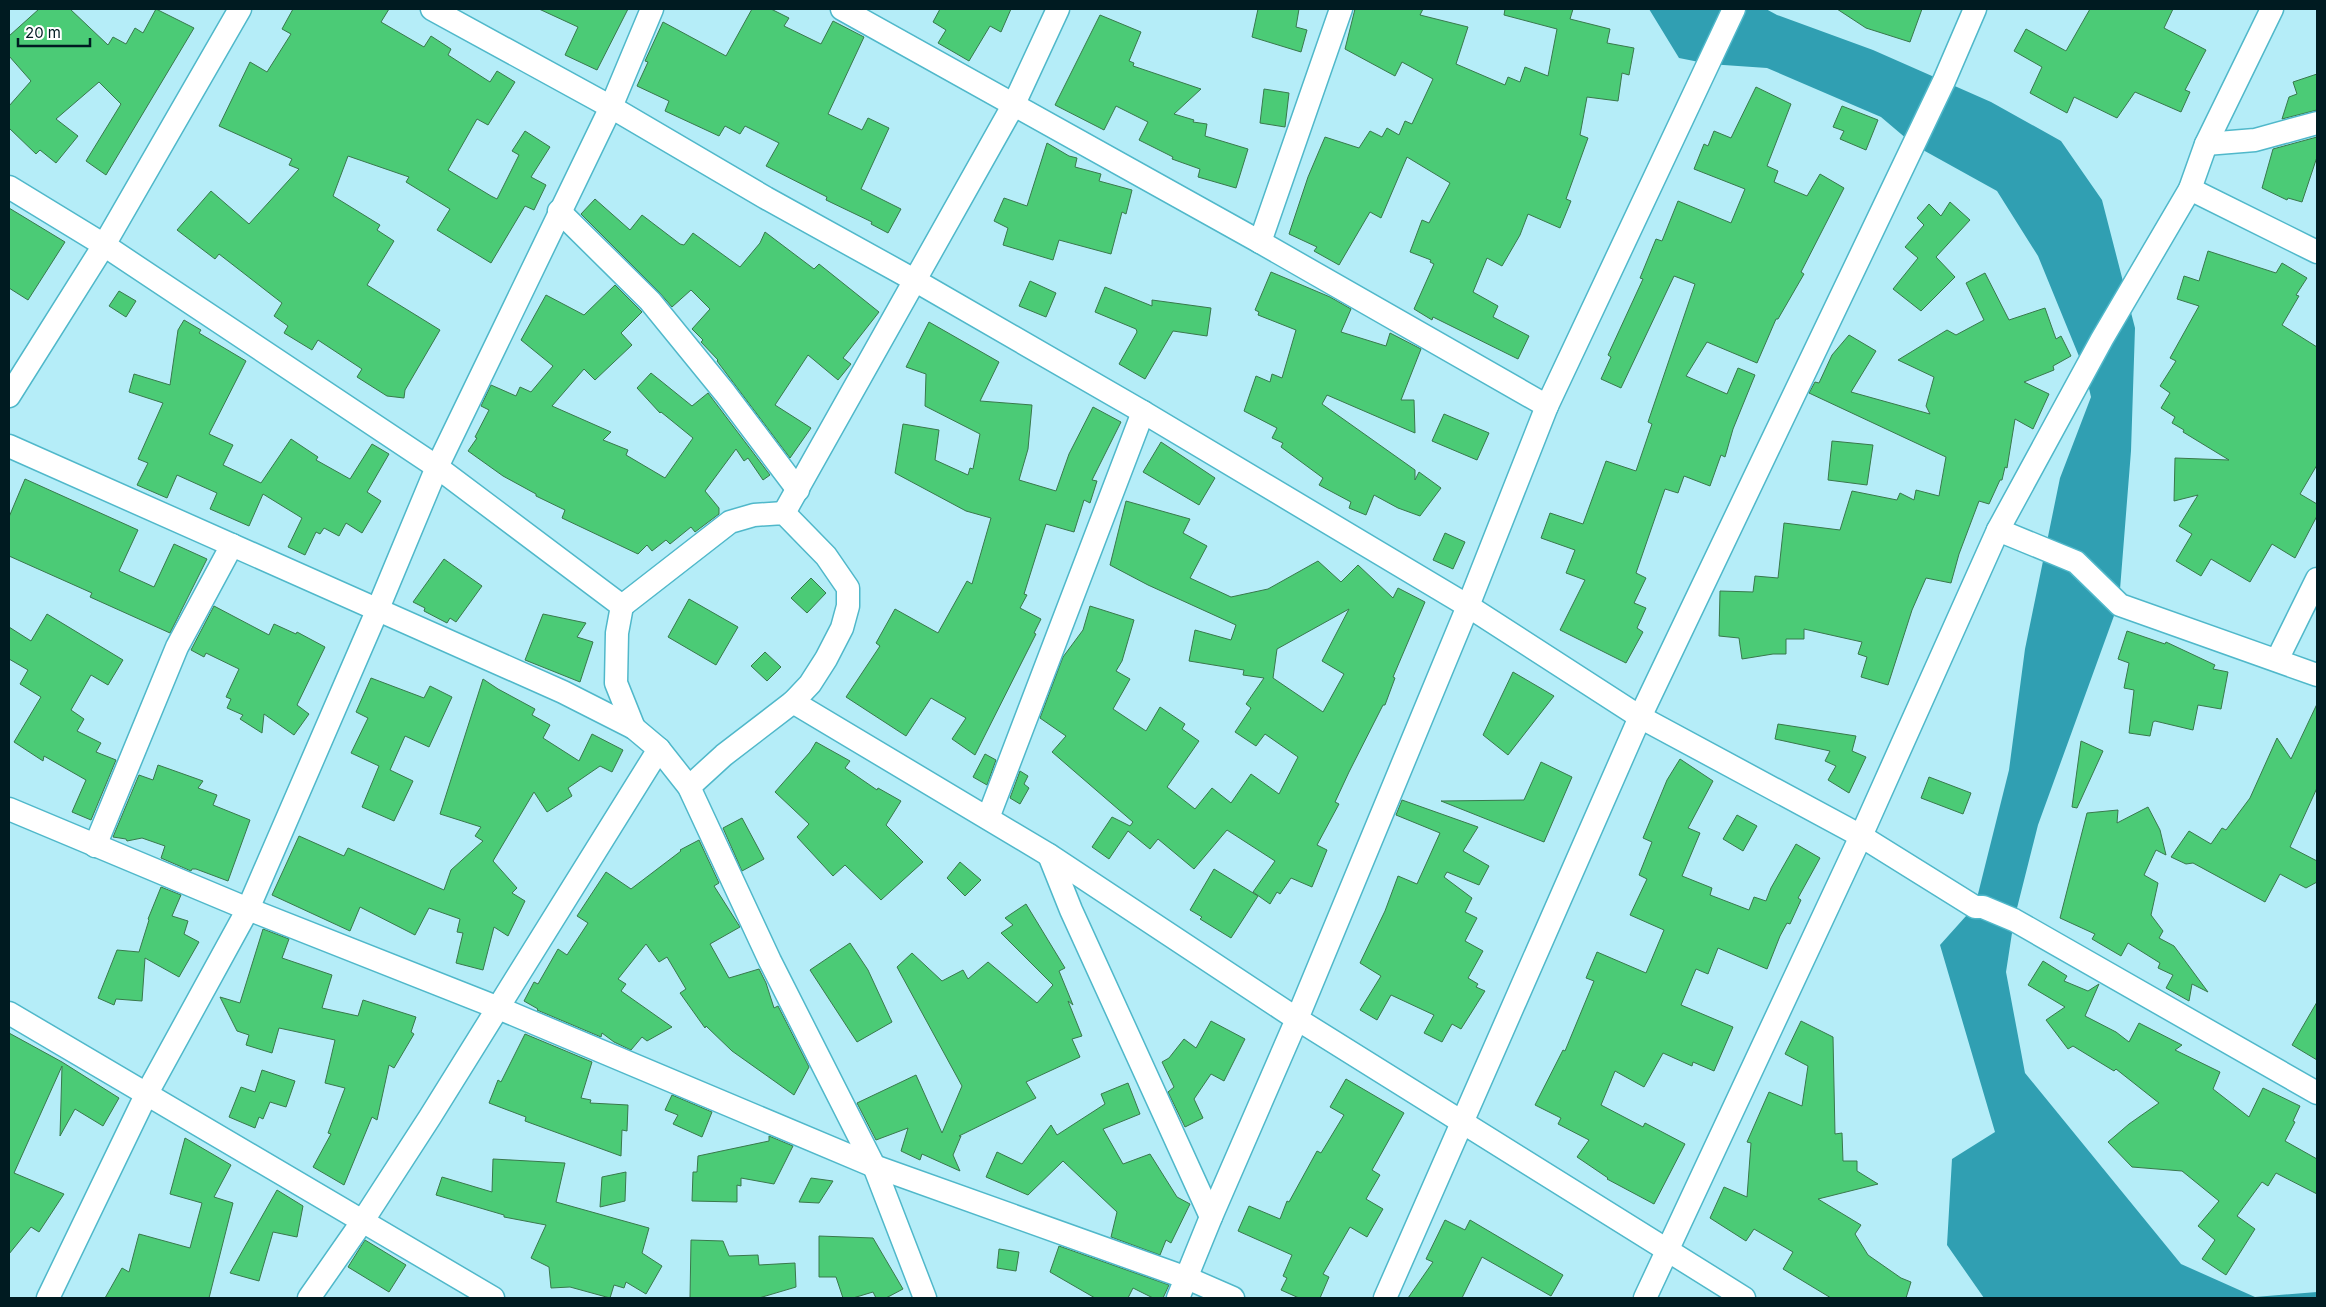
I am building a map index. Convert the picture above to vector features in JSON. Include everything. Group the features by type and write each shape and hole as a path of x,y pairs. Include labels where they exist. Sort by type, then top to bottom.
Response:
{"street":[{"path":"9,396 104,245 240,9"},
{"path":"432,9 611,107 766,198 916,281 1144,412 1468,606 1640,717 1861,836 1975,906 1983,906 2014,920 2317,1093"},
{"path":"48,1298 146,1095 248,909 378,611 437,467 559,211 611,107 652,9"},
{"path":"842,9 1260,242 1547,406"},
{"path":"784,513 1014,104 1058,9"},
{"path":"1260,242 1341,9"},
{"path":"1182,1288 1210,1217 1297,1018 1468,606 1547,406 1734,9"},
{"path":"1386,1298 1640,717 1944,81 1975,9"},
{"path":"1645,1298 1861,836 1998,530 2102,339 2190,189 2206,144 2272,9"},
{"path":"2206,144 2255,140 2317,123"},
{"path":"9,187 104,245 437,467 622,606"},
{"path":"2190,189 2317,252"},
{"path":"559,211 650,301 724,393 798,490"},
{"path":"988,818 1144,412"},
{"path":"9,446 563,692 634,728 659,749 689,787 770,961 874,1166 925,1298"},
{"path":"634,728 616,683 617,633 622,606 730,522 754,515 784,513 826,556 848,588 848,606 842,628 810,684 793,702 724,756 689,787"},
{"path":"1998,530 2076,562 2120,605 2317,675"},
{"path":"95,846 177,647 232,545"},
{"path":"2277,660 2317,579"},
{"path":"793,702 1049,855 1297,1018 1744,1298"},
{"path":"309,1298 362,1222 659,749"},
{"path":"9,809 248,909 496,1007 874,1166 1182,1288 1233,1298"},
{"path":"1049,855 1070,910 1210,1217"},
{"path":"9,1013 493,1298"}],"water":[{"path":"1649,9 1766,9 1777,15 1873,50 1991,102 2061,141 2102,200 2135,328 2131,451 2119,602 2038,825 2014,920 2006,972 2025,1073 2181,1264 2255,1297 2317,1292 2317,1298 1984,1298 1947,1245 1952,1159 1995,1132 1940,945 1975,906 2009,770 2025,649 2060,478 2091,397 2085,371 2038,256 1997,191 1914,145 1881,117 1767,68 1709,64 1679,58"}],"building":[{"path":"39,9 70,9 108,45 113,37 126,44 135,28 143,33 156,9 194,28 106,175 86,161 121,104 99,82 56,119 78,136 56,163 40,150 36,154 9,128 9,106 31,81 9,56 9,36"},
{"path":"293,9 389,9 381,22 424,47 431,36 451,49 448,55 490,82 497,71 515,82 488,125 477,119 448,170 491,196 497,199 519,155 512,151 525,131 550,147 531,177 546,185 534,210 525,206 491,263 437,230 450,209 406,182 409,177 348,156 333,196 380,225 377,230 394,241 367,285 440,330 405,390 404,398 387,396 357,377 362,369 318,340 312,350 284,333 288,326 274,316 282,303 219,254 215,259 177,230 211,191 249,224 299,169 289,165 292,159 219,126 250,62 267,72 291,34 282,29"},
{"path":"539,9 628,9 597,70 565,55 578,27"},
{"path":"752,9 771,9 789,18 784,26 821,44 833,21 864,37 828,114 862,130 868,118 889,128 861,189 901,209 888,233 871,224 872,222 826,200 827,197 766,166 779,143 745,126 740,134 725,126 719,136 665,111 669,101 637,86 648,62 645,61 663,22 726,56"},
{"path":"940,9 1011,9 1001,32 990,26 969,61 938,43 946,30 933,22"},
{"path":"1258,9 1299,9 1296,27 1307,30 1301,52 1252,37"},
{"path":"1355,9 1423,9 1420,15 1468,27 1456,64 1505,85 1508,77 1520,82 1525,67 1548,76 1557,29 1504,15 1505,9 1573,9 1570,19 1610,29 1607,43 1634,48 1629,75 1622,73 1618,101 1587,97 1580,135 1588,138 1566,199 1571,201 1560,228 1528,214 1520,235 1502,266 1487,258 1473,292 1498,306 1493,317 1529,336 1518,359 1433,317 1432,320 1414,309 1434,264 1430,262 1431,260 1410,252 1422,220 1429,223 1450,183 1407,157 1381,218 1370,212 1339,265 1314,251 1317,247 1289,234 1308,177 1325,137 1359,148 1370,131 1382,137 1387,128 1399,135 1405,121 1412,124 1433,79 1402,62 1395,76 1345,49"},
{"path":"1837,9 1922,9 1910,42 1866,28"},
{"path":"2090,9 2173,9 2164,28 2206,50 2185,90 2190,92 2181,112 2135,92 2117,118 2074,97 2067,113 2030,93 2042,67 2014,51 2026,29 2066,51"},
{"path":"1100,15 1141,32 1129,61 1134,63 1133,66 1201,89 1174,114 1194,120 1193,122 1207,124 1205,136 1248,149 1236,188 1198,177 1200,169 1172,159 1173,157 1139,140 1148,122 1116,106 1104,130 1055,105"},
{"path":"2317,74 2317,110 2282,119 2289,97 2297,94 2293,82"},
{"path":"1756,87 1791,104 1767,166 1778,171 1774,182 1807,196 1820,174 1844,188 1801,272 1804,274 1778,319 1776,319 1757,363 1707,342 1686,376 1727,394 1738,368 1755,375 1733,429 1725,457 1721,455 1710,486 1684,476 1678,493 1665,489 1636,573 1646,578 1634,603 1646,608 1637,628 1643,632 1626,663 1560,630 1585,580 1566,573 1575,550 1541,538 1550,513 1583,524 1606,461 1636,471 1652,424 1648,422 1695,284 1674,276 1621,388 1601,379 1611,357 1608,355 1643,279 1640,278 1656,239 1662,241 1678,201 1731,223 1745,189 1694,169 1704,144 1708,146 1714,131 1731,138"},
{"path":"1264,89 1289,93 1285,127 1260,123"},
{"path":"1842,106 1878,120 1866,150 1840,139 1844,131 1833,127"},
{"path":"2317,137 2317,157 2302,202 2288,198 2287,200 2262,188 2273,149"},
{"path":"1047,143 1069,156 1077,158 1075,167 1101,174 1099,181 1132,190 1126,214 1122,212 1111,254 1059,240 1053,260 1003,245 1008,228 994,221 1004,198 1027,206"},
{"path":"595,199 630,230 642,215 680,244 684,245 693,233 740,267 760,243 765,232 814,269 819,264 879,312 843,358 851,364 838,380 808,355 775,405 811,428 790,458 718,360 701,342 703,340 692,329 710,309 691,290 672,307 581,214"},
{"path":"1950,202 1970,220 1936,257 1955,277 1921,311 1893,289 1918,258 1905,247 1924,225 1917,218 1929,204 1941,216"},
{"path":"9,208 65,242 28,300 9,288"},
{"path":"2208,251 2276,273 2282,263 2307,278 2296,295 2299,296 2282,325 2317,347 2317,465 2300,494 2317,504 2317,516 2295,558 2272,544 2250,582 2211,559 2201,576 2176,561 2192,534 2179,526 2198,495 2174,501 2175,458 2229,460 2183,432 2184,430 2172,423 2175,417 2161,408 2170,393 2160,386 2176,361 2170,358 2199,306 2177,299 2184,276 2199,281"},
{"path":"1271,272 1330,297 1351,309 1341,332 1386,346 1390,333 1421,349 1401,400 1414,400 1415,433 1327,395 1322,404 1415,470 1415,480 1419,472 1441,488 1420,516 1398,508 1374,495 1366,515 1349,508 1351,502 1319,485 1323,478 1281,447 1283,443 1272,438 1277,428 1244,411 1256,376 1270,382 1272,374 1282,378 1296,330 1258,315 1259,312 1255,310"},
{"path":"1985,273 2009,320 2045,308 2056,339 2061,336 2071,356 2053,366 2054,370 2024,382 2049,394 2033,429 2015,419 2007,468 2005,467 2002,480 2000,480 1989,504 1979,501 1959,554 1951,583 1926,578 1912,610 1888,685 1861,677 1867,657 1858,654 1862,642 1804,629 1804,639 1786,639 1786,654 1742,659 1739,638 1719,636 1720,591 1753,592 1755,576 1778,578 1784,523 1840,530 1852,491 1897,500 1900,493 1914,500 1916,490 1939,496 1946,457 1809,393 1815,382 1819,383 1832,355 1849,335 1876,351 1851,392 1930,414 1926,406 1934,377 1898,360 1947,330 1956,335 1984,320 1966,283"},
{"path":"1030,281 1056,293 1046,317 1019,306"},
{"path":"615,285 642,312 621,333 632,345 595,380 584,369 552,406 611,432 603,440 628,450 626,455 665,478 693,438 660,413 637,388 651,373 692,406 708,393 770,475 763,480 748,458 744,461 736,449 705,491 719,508 719,514 695,532 691,527 670,544 666,540 652,551 647,545 638,554 562,518 565,510 536,496 536,494 503,476 468,451 477,438 475,437 489,410 481,406 491,385 516,396 520,387 531,392 553,366 521,340 546,295 584,315"},
{"path":"1105,287 1152,306 1152,300 1211,308 1207,336 1173,331 1145,379 1119,364 1137,332 1136,329 1095,312"},
{"path":"119,291 136,301 126,317 109,306"},
{"path":"184,320 201,330 199,333 246,361 209,434 233,445 223,465 261,483 291,439 318,457 316,460 350,479 372,444 389,454 367,492 381,501 362,533 346,523 339,536 324,528 320,534 316,532 305,555 288,547 302,518 263,494 249,526 210,509 217,493 177,475 167,498 137,485 148,463 138,459 163,403 129,392 134,374 170,385 178,330"},
{"path":"929,322 999,362 980,401 1032,405 1028,449 1019,480 1056,491 1069,454 1093,407 1121,422 1092,480 1097,481 1090,503 1084,500 1074,532 1046,524 1024,594 1027,595 1020,608 1041,619 1034,633 1036,634 975,755 952,739 966,718 931,698 906,736 846,697 880,646 876,643 895,609 938,633 967,581 972,584 991,518 966,511 895,473 903,424 939,430 935,460 968,475 970,468 973,469 980,434 925,406 926,374 906,367"},
{"path":"1444,414 1489,433 1477,460 1432,441"},
{"path":"1832,441 1873,445 1867,485 1828,480"},
{"path":"1161,442 1215,478 1199,505 1143,472"},
{"path":"25,479 138,530 119,571 154,587 174,544 207,559 170,633 90,597 92,593 9,556 9,517"},
{"path":"1126,501 1190,519 1183,533 1207,546 1190,578 1231,597 1268,589 1318,561 1341,582 1358,565 1393,598 1398,588 1425,602 1393,677 1395,678 1385,705 1383,705 1349,772 1335,802 1339,804 1317,845 1327,850 1312,887 1291,878 1280,894 1277,892 1270,904 1253,892 1275,861 1227,830 1194,869 1158,839 1150,849 1128,831 1109,859 1092,847 1112,817 1130,826 1133,822 1052,752 1066,736 1040,718 1063,657 1083,630 1090,606 1134,620 1122,661 1116,671 1130,679 1113,709 1146,731 1160,707 1185,724 1182,729 1199,741 1167,787 1195,809 1212,788 1231,803 1251,774 1279,794 1298,757 1265,734 1256,746 1235,732 1251,708 1246,704 1264,678 1243,675 1244,670 1189,661 1195,630 1231,640 1236,625 1148,585 1110,565","holes":["1349,609 1322,661 1344,674 1323,712 1273,678 1277,649"]},
{"path":"1445,533 1465,542 1453,569 1433,560"},
{"path":"444,559 482,586 456,622 450,618 447,623 424,611 425,608 413,602"},
{"path":"811,578 826,593 807,613 791,598"},
{"path":"689,599 738,627 716,665 668,637"},
{"path":"214,606 269,635 274,624 296,634 297,632 325,647 297,705 309,714 294,735 264,714 262,733 240,719 243,715 227,708 231,699 226,697 239,669 206,653 204,657 191,650"},
{"path":"47,614 123,660 108,685 91,675 71,710 84,719 77,731 101,743 96,752 116,760 91,820 72,812 86,780 44,756 43,761 14,742 41,697 20,684 28,670 9,659 9,627 31,641"},
{"path":"543,614 586,623 577,637 593,642 580,682 525,660"},
{"path":"2127,631 2165,644 2166,642 2215,665 2213,669 2228,672 2221,709 2198,705 2193,730 2155,721 2153,722 2150,736 2129,733 2134,690 2124,688 2129,663 2118,659"},
{"path":"765,652 781,667 767,681 751,666"},
{"path":"1513,672 1554,696 1508,755 1483,735"},
{"path":"371,678 424,698 430,686 452,697 429,747 405,736 390,770 413,781 394,821 362,807 379,766 351,753 368,718 356,712"},
{"path":"483,679 535,709 532,715 550,725 543,738 579,761 592,734 623,750 612,772 600,766 568,788 572,796 547,812 534,792 493,861 517,888 512,893 525,901 508,936 494,927 483,970 456,963 463,933 457,932 460,919 429,908 415,935 360,907 350,931 272,895 299,836 344,856 348,848 444,890 451,870 483,841 475,836 481,827 440,814"},
{"path":"2317,704 2317,788 2290,847 2317,861 2317,882 2306,888 2280,874 2265,902 2193,863 2186,864 2171,857 2189,831 2211,844 2222,828 2226,830 2250,798 2277,738 2291,759"},
{"path":"1778,724 1856,736 1852,751 1866,757 1849,793 1828,780 1836,766 1825,761 1830,751 1775,739"},
{"path":"2081,741 2103,751 2077,808 2072,807"},
{"path":"816,742 850,761 845,768 877,790 878,788 901,801 886,825 923,862 881,900 845,865 833,876 797,837 809,824 775,792 810,752"},
{"path":"985,754 996,760 987,785 973,777"},
{"path":"1680,759 1713,781 1688,828 1700,833 1682,876 1712,888 1710,895 1749,910 1754,897 1766,901 1771,888 1796,844 1820,858 1798,898 1801,900 1790,924 1787,923 1780,936 1767,969 1718,948 1708,974 1696,969 1681,1005 1733,1027 1714,1071 1693,1062 1692,1066 1663,1053 1644,1087 1615,1071 1601,1105 1643,1127 1645,1123 1685,1144 1654,1204 1607,1179 1577,1157 1589,1140 1558,1124 1561,1118 1535,1105 1563,1050 1565,1051 1594,981 1586,978 1597,952 1646,973 1664,930 1630,915 1647,879 1639,875 1652,842 1643,838 1667,780"},
{"path":"1541,762 1572,777 1544,842 1441,801 1524,800"},
{"path":"158,765 203,781 198,788 217,795 213,805 250,820 228,881 196,869 191,871 161,858 165,846 142,838 127,841 126,839 113,837 139,775 153,780"},
{"path":"1020,771 1028,776 1024,784 1029,788 1020,804 1010,798"},
{"path":"1929,777 1971,793 1963,814 1921,798"},
{"path":"1402,800 1478,827 1463,851 1489,866 1479,885 1447,872 1444,877 1472,898 1465,912 1477,918 1465,941 1483,951 1468,978 1478,984 1476,987 1485,991 1461,1029 1452,1024 1442,1042 1424,1033 1434,1015 1391,995 1377,1020 1360,1010 1381,976 1360,963 1385,911 1398,876 1417,884 1440,833 1396,815"},
{"path":"2148,807 2160,830 2166,855 2156,850 2144,875 2158,883 2151,915 2163,931 2159,938 2174,946 2208,992 2192,984 2189,1001 2166,988 2173,975 2158,968 2160,963 2128,943 2121,956 2092,939 2095,934 2060,918 2087,813 2118,810 2117,823"},
{"path":"1737,815 1757,826 1743,851 1723,839"},
{"path":"742,818 764,859 742,871 723,828"},
{"path":"699,840 719,883 714,886 740,927 710,944 729,978 759,969 766,983 774,1008 778,1006 809,1067 794,1095 732,1051 706,1026 705,1028 680,993 686,989 667,957 659,962 646,944 618,979 626,984 621,991 672,1027 647,1041 642,1037 631,1050 614,1042 602,1033 601,1037 537,1010 524,1001 534,982 538,984 558,949 567,955 588,923 577,916 606,872 631,889 680,850"},
{"path":"960,862 981,880 965,896 947,878"},
{"path":"1214,869 1258,896 1231,938 1200,919 1202,917 1190,910"},
{"path":"161,887 181,895 172,916 188,921 184,934 199,942 179,977 145,958 142,1001 116,999 114,1005 98,998 117,950 139,952 148,919"},
{"path":"1026,904 1065,968 1059,971 1073,1005 1068,1001 1082,1036 1072,1039 1080,1057 1026,1082 1036,1098 959,1136 961,1136 953,1155 960,1171 922,1154 920,1160 901,1151 908,1128 876,1140 857,1103 916,1075 942,1133 962,1086 897,967 912,953 942,981 963,970 968,979 988,962 1037,1003 1053,985 1001,933 1013,925 1005,918"},
{"path":"263,929 289,939 282,958 332,975 322,1008 358,1016 363,1000 416,1017 411,1032 414,1034 394,1068 389,1065 377,1120 372,1117 344,1185 313,1167 331,1134 328,1133 345,1088 325,1083 335,1040 279,1028 272,1053 246,1045 249,1035 237,1031 220,997 240,1003"},
{"path":"850,943 868,970 892,1022 857,1042 810,970"},
{"path":"2043,961 2067,976 2064,981 2088,991 2099,984 2085,1016 2116,1032 2129,1042 2139,1023 2182,1045 2175,1050 2220,1072 2213,1089 2249,1117 2263,1088 2300,1106 2293,1121 2295,1122 2285,1141 2317,1159 2317,1194 2276,1173 2268,1186 2262,1182 2237,1216 2255,1229 2226,1275 2202,1259 2215,1240 2198,1226 2219,1201 2182,1171 2132,1167 2108,1142 2129,1124 2159,1103 2116,1069 2114,1071 2073,1046 2068,1049 2046,1020 2065,1007 2028,985"},
{"path":"2317,1002 2317,1060 2292,1045"},
{"path":"1211,1021 1245,1039 1224,1081 1211,1074 1194,1099 1203,1118 1185,1127 1168,1092 1174,1087 1162,1062 1169,1058 1184,1039 1196,1048"},
{"path":"1801,1021 1833,1037 1835,1134 1842,1133 1843,1161 1857,1161 1857,1171 1878,1184 1818,1199 1861,1225 1855,1234 1868,1255 1901,1278 1911,1282 1906,1298 1831,1298 1783,1269 1793,1252 1754,1229 1746,1241 1710,1218 1724,1187 1747,1197 1751,1143 1747,1142 1769,1092 1802,1106 1808,1066 1785,1054"},
{"path":"9,1033 62,1062 119,1098 103,1126 75,1109 60,1136 62,1066 14,1173 64,1194 39,1232 31,1227 9,1254"},
{"path":"525,1034 592,1062 581,1098 591,1100 590,1103 628,1105 627,1131 622,1130 621,1156 525,1121 526,1117 489,1103 498,1080 501,1082"},
{"path":"262,1070 295,1081 286,1107 270,1102 263,1119 259,1117 255,1128 229,1117 241,1087 255,1092"},
{"path":"1346,1079 1404,1113 1372,1170 1380,1175 1366,1199 1383,1209 1367,1237 1350,1227 1323,1274 1329,1277 1320,1298 1299,1298 1281,1290 1287,1278 1283,1276 1292,1255 1238,1231 1249,1206 1280,1219 1287,1201 1289,1202 1317,1151 1321,1153 1344,1115 1330,1107"},
{"path":"1128,1083 1140,1114 1103,1129 1123,1164 1150,1154 1177,1197 1190,1204 1171,1243 1166,1240 1160,1255 1111,1237 1117,1212 1063,1161 1028,1195 986,1177 997,1152 1022,1164 1051,1125 1057,1135 1105,1104 1101,1094"},
{"path":"672,1095 712,1112 702,1137 673,1124 678,1115 665,1110"},
{"path":"769,1136 793,1146 774,1184 741,1178 741,1186 737,1185 737,1202 692,1201 693,1172 697,1172 698,1156 769,1141"},
{"path":"185,1138 231,1165 214,1197 233,1203 209,1298 105,1298 122,1268 129,1272 139,1234 190,1248 202,1203 170,1194"},
{"path":"493,1159 565,1163 556,1202 649,1228 642,1253 662,1266 646,1294 626,1282 624,1288 614,1285 610,1298 570,1287 551,1288 549,1267 531,1258 546,1225 504,1217 504,1215 436,1195 442,1177 492,1192"},
{"path":"626,1172 625,1201 600,1207 602,1177"},
{"path":"811,1178 833,1181 819,1203 799,1202"},
{"path":"277,1190 303,1206 297,1237 273,1232 259,1281 230,1273"},
{"path":"1445,1220 1465,1230 1470,1220 1563,1275 1551,1296 1482,1257 1462,1298 1408,1298 1433,1262 1426,1259"},
{"path":"819,1236 873,1238 903,1289 886,1298 876,1298 873,1292 853,1298 843,1298 836,1277 819,1277"},
{"path":"365,1240 406,1265 389,1292 348,1267"},
{"path":"691,1240 723,1241 729,1256 758,1255 759,1265 795,1263 796,1287 759,1298 690,1298"},
{"path":"1059,1246 1169,1285 1163,1298 1153,1298 1133,1288 1128,1298 1095,1298 1050,1272"},
{"path":"999,1249 1019,1252 1016,1271 997,1268"}]}
